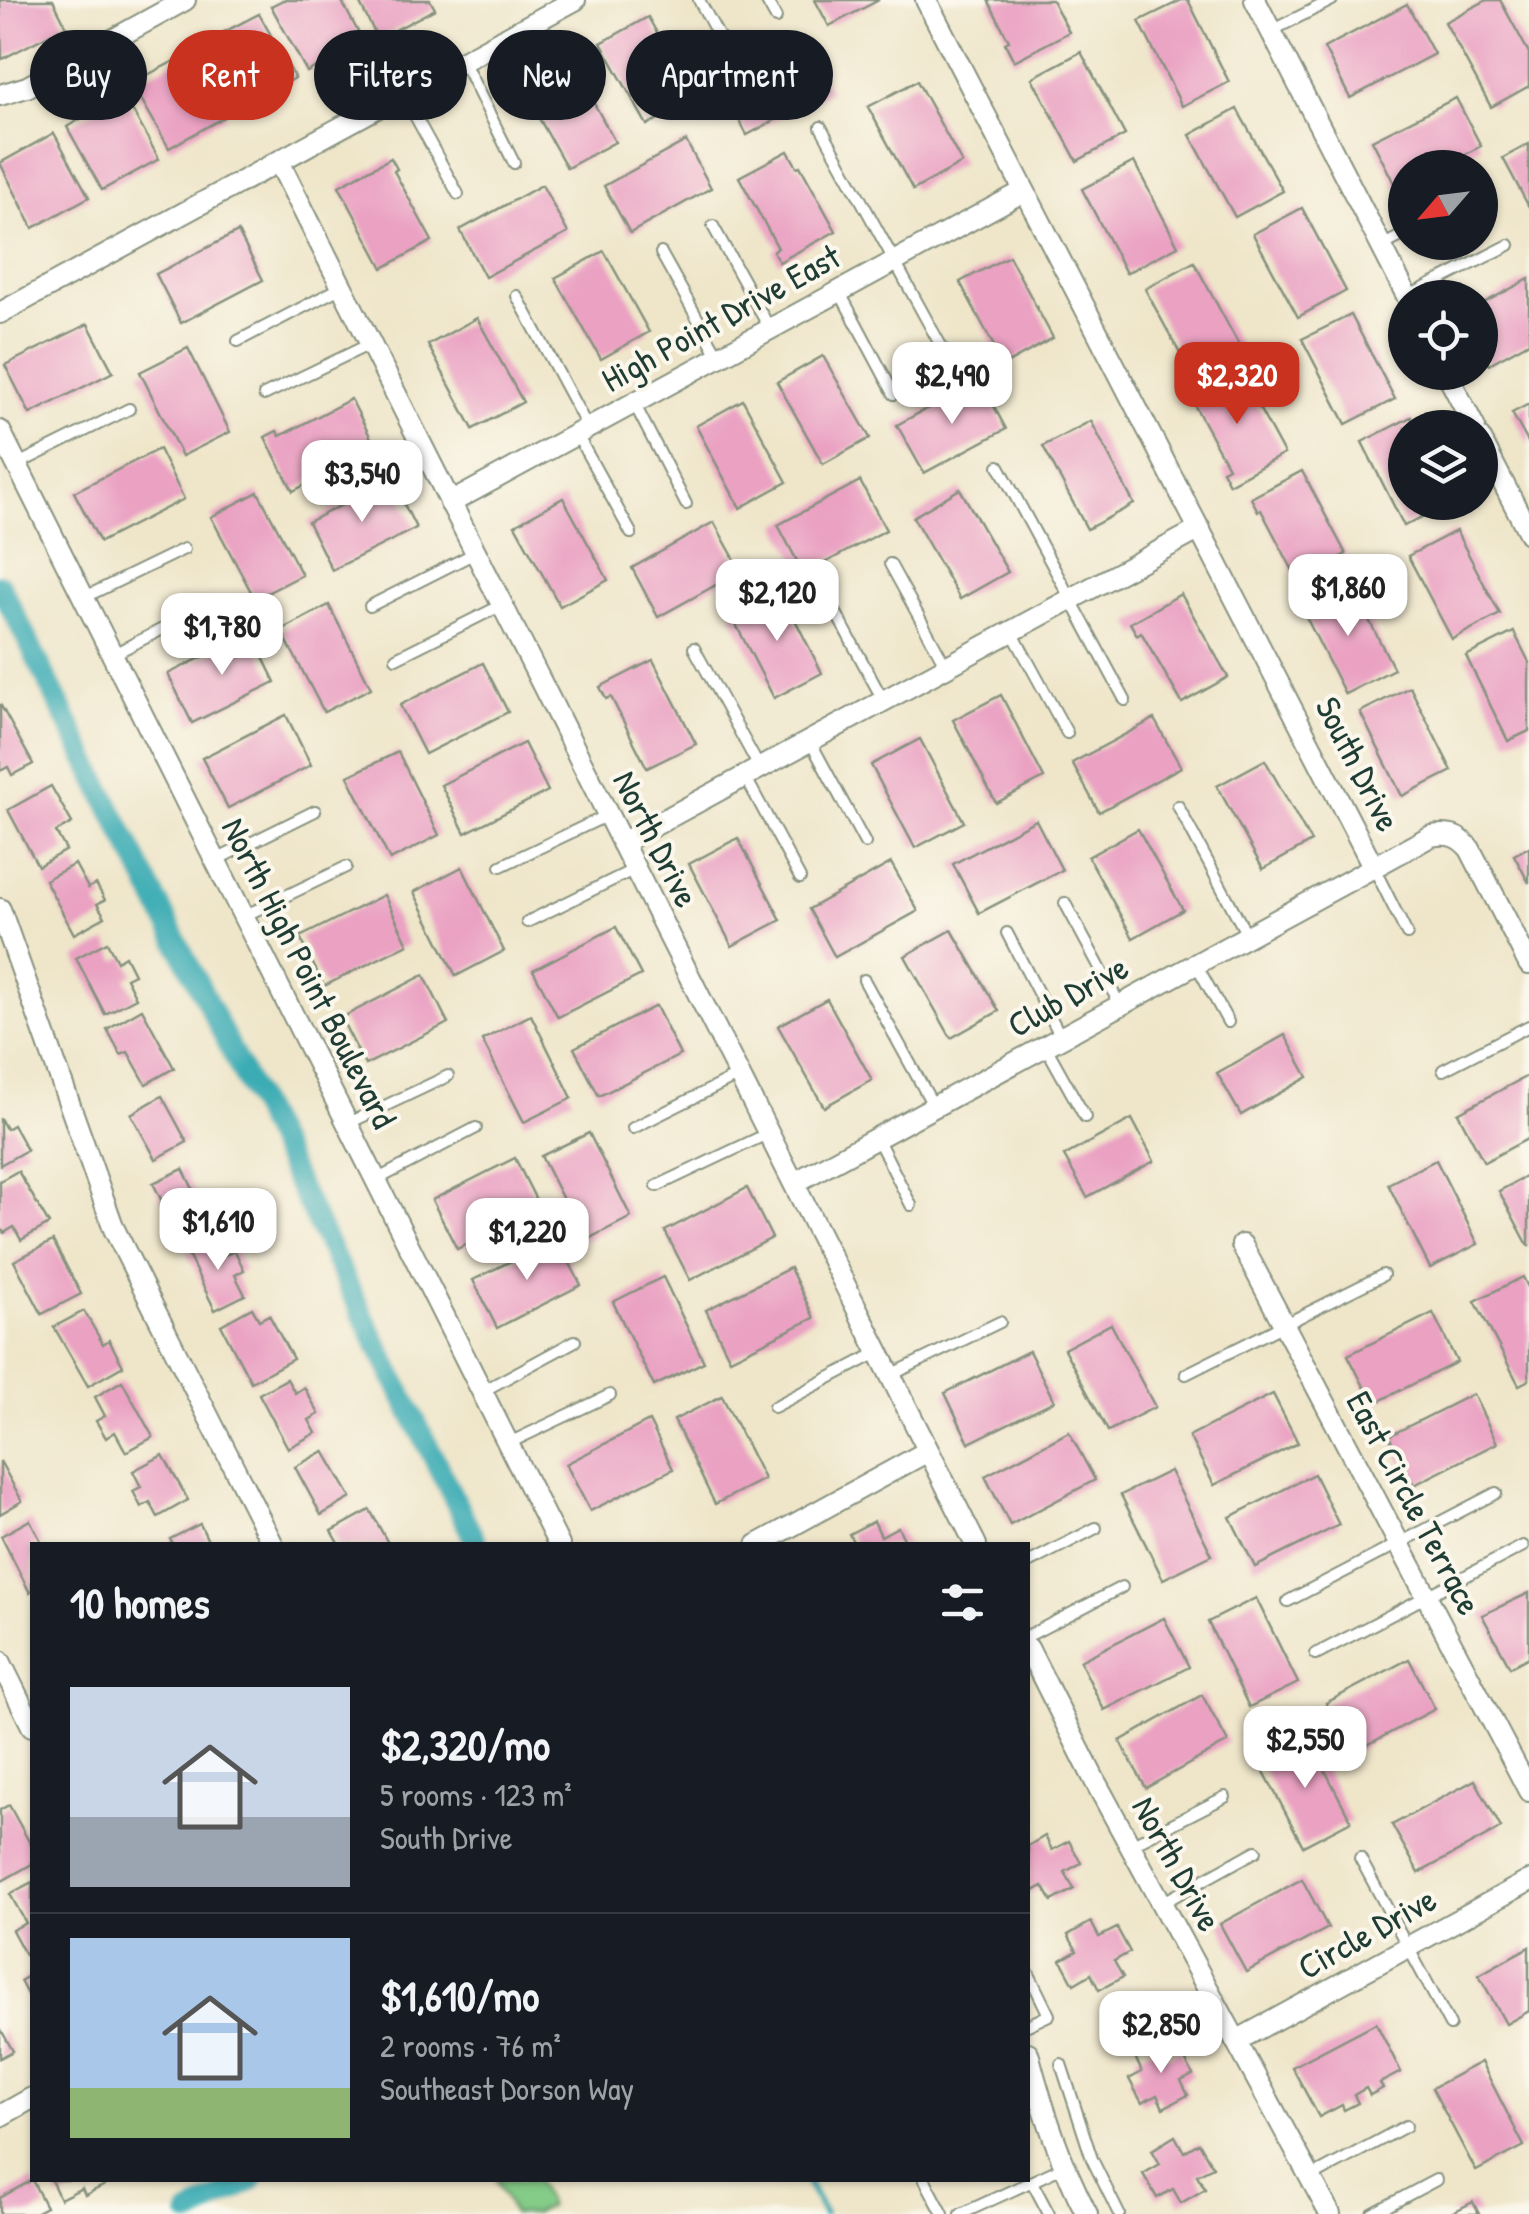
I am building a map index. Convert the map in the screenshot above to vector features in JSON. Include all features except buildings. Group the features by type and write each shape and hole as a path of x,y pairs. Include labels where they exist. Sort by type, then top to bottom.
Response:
{"street":[{"path":"0,95 27,88 186,0"},
{"path":"467,58 574,0"},
{"name":"South Drive","path":"926,0 1374,866 1431,836 1446,833 1460,838 1470,849 1528,957"},
{"path":"1255,0 1399,280"},
{"path":"0,314 355,120"},
{"name":"North Drive","path":"278,162 974,1542"},
{"name":"High Point Drive East","path":"450,503 1024,190"},
{"name":"North High Point Boulevard","path":"0,431 557,1542"},
{"path":"1498,471 1527,524"},
{"path":"622,843 1200,529"},
{"name":"Club Drive","path":"794,1184 1374,866"},
{"path":"0,909 107,1214 271,1542"},
{"name":"East Circle Terrace","path":"1242,1245 1529,1790"},
{"path":"763,1542 928,1451"},
{"name":"North Drive","path":"1030,1652 1130,1846 1330,2214"},
{"path":"0,1661 30,1722"},
{"name":"Circle Drive","path":"1236,2041 1529,1882"},
{"path":"1030,2060 1063,2168 1087,2214"},
{"path":"0,2116 30,2099"}],"lane":[{"path":"699,0 715,30"},
{"path":"766,0 776,18"},
{"path":"1271,32 1332,0"},
{"path":"467,71 514,163"},
{"path":"417,120 458,194"},
{"path":"821,127 952,366"},
{"path":"713,226 770,329"},
{"path":"1382,246 1388,243"},
{"path":"1441,280 1509,245"},
{"path":"661,253 719,357"},
{"path":"238,342 342,287"},
{"path":"839,291 894,394"},
{"path":"517,296 631,533"},
{"path":"264,395 370,344"},
{"path":"634,403 686,504"},
{"path":"17,465 129,409"},
{"path":"999,466 1126,700"},
{"path":"84,598 184,550"},
{"path":"370,606 476,553"},
{"path":"890,564 946,667"},
{"path":"828,596 884,701"},
{"path":"112,654 211,604"},
{"path":"396,658 502,606"},
{"path":"1012,632 1067,733"},
{"path":"694,648 800,878"},
{"path":"810,741 865,843"},
{"path":"1178,806 1246,936"},
{"path":"216,860 316,811"},
{"path":"501,866 608,815"},
{"path":"1374,866 1407,934"},
{"path":"244,917 346,868"},
{"path":"527,922 635,869"},
{"path":"1066,902 1120,1005"},
{"path":"1007,933 1085,1117"},
{"path":"1196,963 1228,1022"},
{"path":"864,980 934,1106"},
{"path":"1443,1070 1529,1026"},
{"path":"632,1128 740,1075"},
{"path":"348,1124 448,1076"},
{"path":"376,1180 476,1128"},
{"path":"657,1186 768,1132"},
{"path":"877,1138 911,1204"},
{"path":"1186,1374 1384,1275"},
{"path":"890,1375 1000,1322"},
{"path":"482,1391 575,1342"},
{"path":"774,1406 879,1352"},
{"path":"508,1444 610,1395"},
{"path":"1288,1600 1496,1493"},
{"path":"1030,1562 1096,1528"},
{"path":"1316,1654 1523,1546"},
{"path":"1030,1635 1122,1588"},
{"path":"1130,1846 1225,1796"},
{"path":"1161,1903 1256,1851"},
{"path":"1360,1858 1450,2024"},
{"path":"1030,1976 1049,2015 1030,2024"},
{"path":"1061,2064 1092,2159 1119,2214"},
{"path":"1310,2178 1406,2126"},
{"path":"962,2214 1063,2168"},
{"path":"1372,2214 1436,2180"},
{"path":"926,2182 943,2214"},
{"path":"1032,2182 1048,2214"}],"green space":[{"path":"497,2182 537,2182 549,2206 533,2214 513,2214"}],"waterway":[{"path":"0,585 476,1542"},
{"path":"190,2214 248,2182"},
{"path":"807,2182 824,2214"}]}
